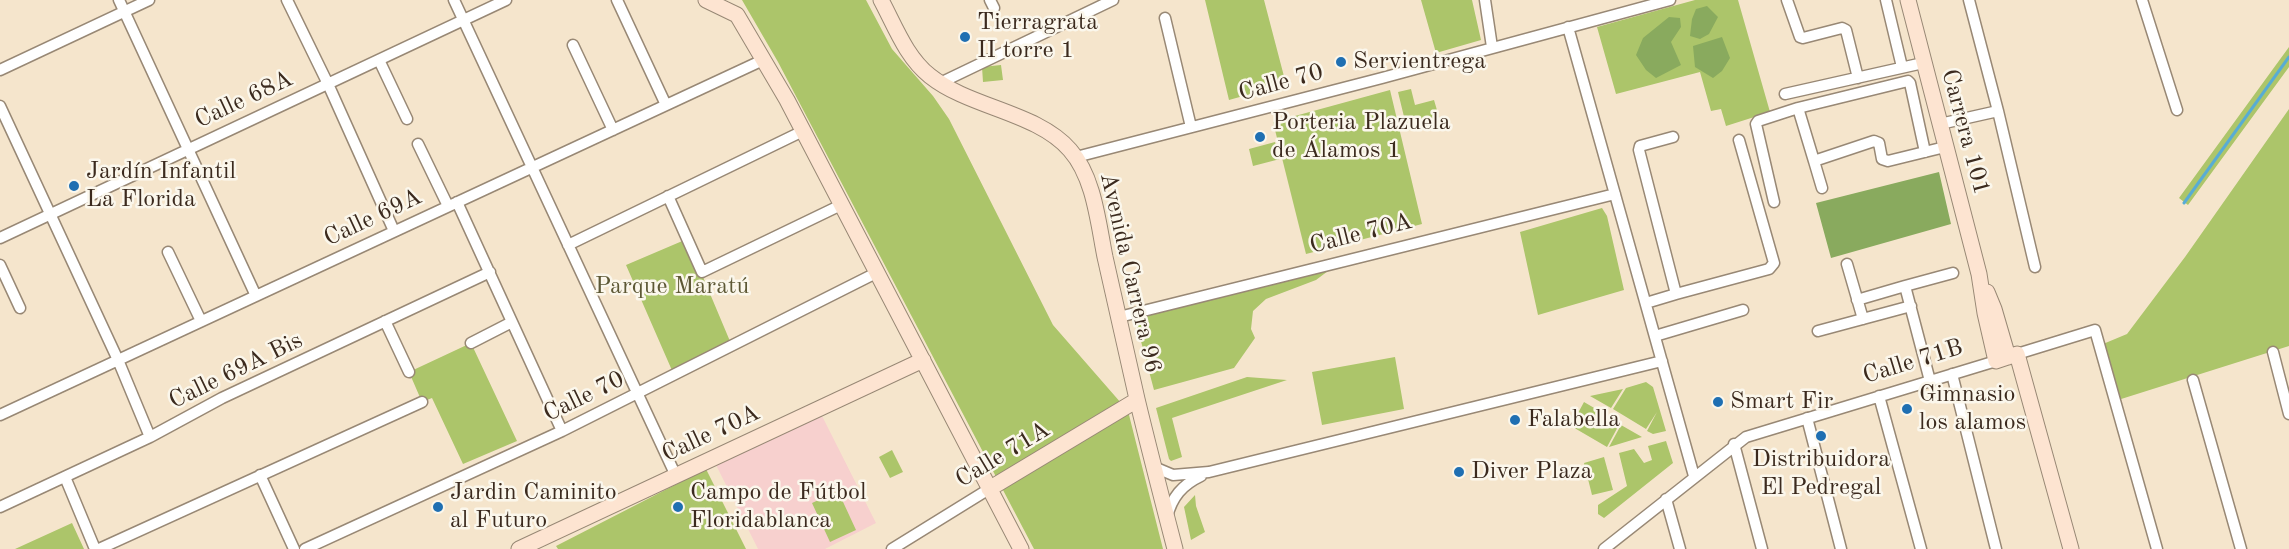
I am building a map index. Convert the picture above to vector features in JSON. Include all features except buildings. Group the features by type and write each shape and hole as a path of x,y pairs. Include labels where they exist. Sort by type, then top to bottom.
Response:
{"main road":[{"path":"706,0 737,15 763,60 803,131 1021,549"},
{"name":"Avenida Carrera 96","path":"881,0 912,56 929,75 958,94 1038,126 1069,148 1076,158 1089,188 1137,400 1175,549"},
{"name":"Carrera 101","path":"1908,0 1979,274 1995,309 2007,357 2071,549"},
{"name":"Calle 70A","path":"519,549 923,360"},
{"name":"Calle 71A","path":"989,489 1137,400"}],"street":[{"path":"119,0 256,296"},
{"path":"0,70 149,0"},
{"path":"287,0 328,84 394,231"},
{"path":"454,0 676,476"},
{"name":"Calle 68A","path":"0,238 506,0"},
{"path":"617,0 666,105"},
{"path":"730,0 737,15"},
{"path":"940,83 1113,0"},
{"path":"1485,0 1492,47"},
{"name":"Calle 70","path":"1076,158 1670,0"},
{"path":"1787,0 1800,37 1842,28 1846,30 1858,78"},
{"path":"1886,0 1902,67"},
{"path":"1969,0 2035,267"},
{"path":"2142,0 2177,110"},
{"path":"1165,18 1191,127"},
{"path":"1568,27 1694,476"},
{"path":"573,45 613,130"},
{"path":"379,60 407,119"},
{"name":"Calle 69A","path":"0,415 763,60"},
{"path":"1785,94 1923,63"},
{"path":"1774,202 1756,124 1758,121 1798,108 1908,81 1925,152"},
{"path":"0,106 118,360 150,437"},
{"path":"1798,108 1822,188"},
{"path":"1940,124 1998,111"},
{"path":"568,245 803,131"},
{"path":"1673,137 1640,146 1638,153 1676,294"},
{"path":"1646,303 1769,269 1774,263 1739,140"},
{"path":"1814,161 1874,141 1879,144 1882,159 1888,161 1945,147"},
{"path":"418,144 490,272 562,431"},
{"name":"Calle 70A","path":"1119,317 1615,194"},
{"path":"668,196 702,272 842,205"},
{"path":"168,252 201,321"},
{"path":"1847,264 1863,319"},
{"path":"0,265 20,308"},
{"name":"Calle 69A Bis","path":"0,507 150,437 222,398 490,272"},
{"name":"Calle 70","path":"306,549 562,431 876,273"},
{"path":"1857,300 1953,273"},
{"path":"1905,286 1930,381"},
{"path":"1818,331 1911,306"},
{"path":"1655,336 1743,310"},
{"path":"385,321 409,372"},
{"path":"471,343 512,322"},
{"name":"Calle 71B","path":"1608,547 1734,444 1754,433 2095,330 2157,549"},
{"path":"2273,352 2289,414"},
{"path":"1154,467 1173,475 1209,472 1662,361"},
{"path":"1952,374 1996,549"},
{"path":"2193,380 2241,549"},
{"path":"1879,396 1921,549"},
{"path":"65,477 97,549 422,402"},
{"path":"1807,418 1841,549"},
{"path":"1734,444 1762,549"},
{"path":"1167,518 1176,494 1191,481 1209,472"},
{"path":"260,475 294,549"},
{"name":"Calle 71A","path":"893,549 989,489"},
{"path":"1666,499 1680,549"}],"shaded area":[{"path":"820,412 876,523 825,549 758,549 716,465"}],"green space":[{"path":"742,0 866,0 892,49 933,96 949,119 1053,325 1128,411 1163,549 1034,549 778,62"},
{"path":"1205,0 1264,0 1286,84 1229,100"},
{"path":"1421,0 1472,0 1481,40 1436,53"},
{"path":"1695,0 1738,0 1770,112 1726,126 1721,109 1711,111 1700,72 1616,94 1597,27"},
{"path":"1707,6 1718,17 1709,34 1700,39 1690,36 1696,9"},
{"path":"1669,17 1680,18 1681,27 1671,42 1681,65 1656,78 1646,70 1636,55 1643,38"},
{"path":"1722,37 1730,58 1722,71 1713,78 1695,67 1693,46"},
{"path":"2289,47 2289,67 2188,205 2179,198"},
{"path":"1001,65 1003,80 983,82 982,67"},
{"path":"1411,89 1415,105 1434,100 1439,117 1406,125 1398,92"},
{"path":"1390,90 1422,224 1306,254 1273,122"},
{"path":"2289,109 2289,346 2118,400 2103,344 2127,334 2185,257"},
{"path":"1275,142 1280,159 1253,166 1249,149"},
{"path":"1939,172 1951,224 1831,258 1816,203"},
{"path":"1602,208 1607,216 1624,290 1538,315 1520,232"},
{"name":"Parque Maratú","path":"687,239 732,346 674,375 626,265"},
{"path":"1332,268 1316,280 1266,299 1253,311 1251,329 1255,338 1234,368 1154,390 1134,315"},
{"path":"471,343 517,441 463,464 432,398 422,402 409,372"},
{"path":"1395,357 1404,409 1322,425 1312,372"},
{"path":"1247,377 1287,380 1172,418 1182,457 1171,461 1156,408"},
{"path":"1646,382 1653,387 1666,431 1653,434 1647,431 1657,412 1646,429 1613,409 1626,388"},
{"path":"1623,389 1611,408 1590,396"},
{"path":"1584,402 1620,423 1607,447 1571,426"},
{"path":"1621,425 1642,437 1609,447"},
{"path":"1666,441 1673,463 1604,518 1598,514 1598,505 1627,486 1619,453 1634,449 1644,463 1652,460 1648,446"},
{"path":"892,450 903,472 890,478 879,457"},
{"path":"1604,457 1613,490 1592,495 1584,463"},
{"name":"Campo de Fútbol Floridablanca","path":"706,469 746,549 558,549 556,546"},
{"path":"838,491 856,530 830,542 812,503"},
{"path":"1195,495 1196,506 1205,532 1191,540 1184,507"},
{"path":"72,523 84,549 15,549"}],"waterway":[{"path":"2184,203 2289,57"}],"place":[{"name":"Tierragrata II torre 1","path":"965,37"},
{"name":"Servientrega","path":"1341,62"},
{"name":"Porteria Plazuela de Álamos 1","path":"1260,137"},
{"name":"Jardín Infantil La Florida","path":"74,186"},
{"name":"Smart Fir","path":"1718,402"},
{"name":"Gimnasio los alamos","path":"1907,409"},
{"name":"Falabella","path":"1515,420"},
{"name":"Distribuidora El Pedregal","path":"1821,436"},
{"name":"Diver Plaza","path":"1459,472"},
{"name":"Jardin Caminito al Futuro","path":"438,507"},
{"name":"Campo de Fútbol Floridablanca","path":"678,507"}]}
